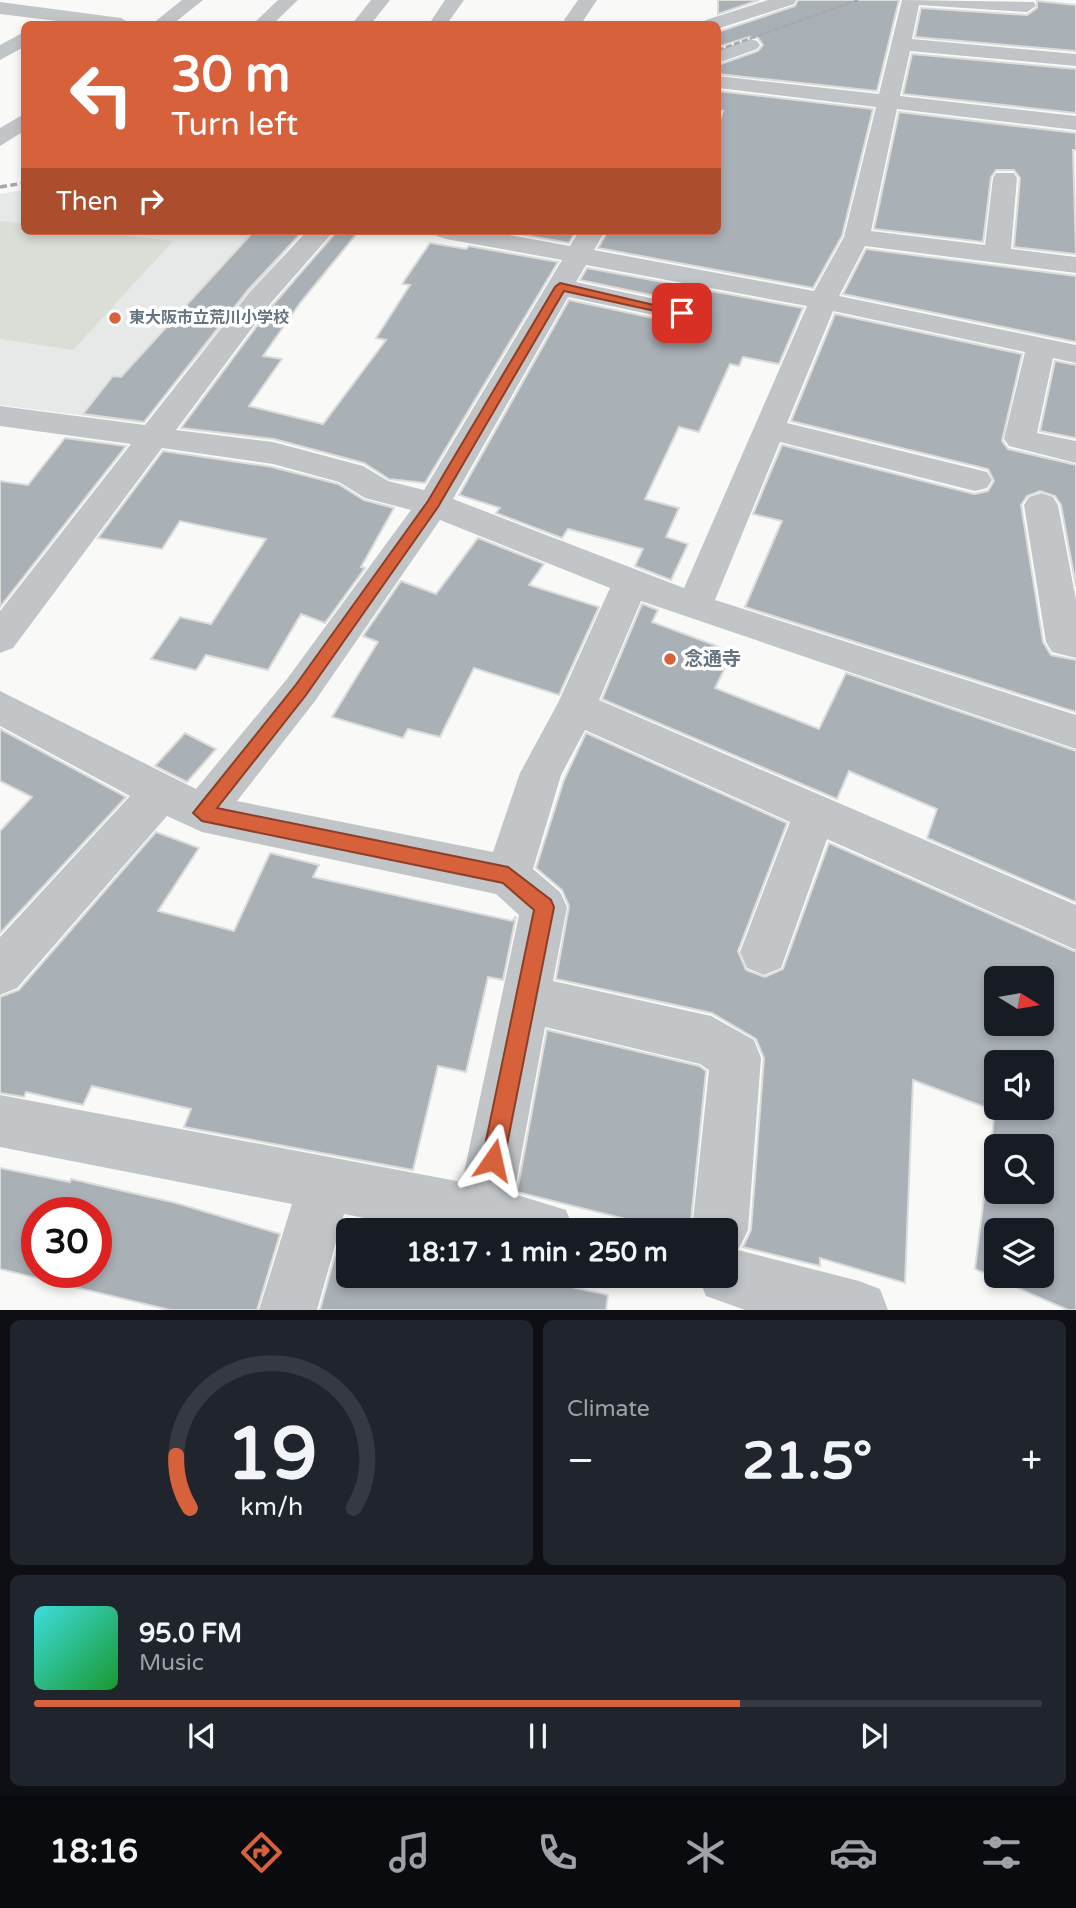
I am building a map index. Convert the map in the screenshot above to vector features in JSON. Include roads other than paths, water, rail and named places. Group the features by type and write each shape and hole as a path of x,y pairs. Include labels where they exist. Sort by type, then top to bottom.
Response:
{"street":[{"path":"26,21 84,0"},
{"path":"165,21 194,0"},
{"path":"265,21 289,0"},
{"path":"364,21 381,0"},
{"path":"440,21 455,0"},
{"path":"574,20 588,0"},
{"path":"719,0 715,7 721,21"},
{"path":"721,22 787,0"},
{"path":"694,607 823,301 857,237 886,100 912,0"},
{"path":"923,0 1027,6"},
{"path":"0,8 101,21"},
{"path":"0,31 21,23"},
{"path":"1019,33 1023,55"},
{"path":"0,54 21,40"},
{"path":"900,44 1076,60"},
{"path":"721,56 750,45"},
{"path":"721,89 886,100 1076,123"},
{"path":"0,139 21,123"},
{"path":"0,156 21,152"},
{"path":"997,255 1005,178"},
{"path":"0,638 260,298 317,235"},
{"path":"495,235 586,243 823,301 1076,354"},
{"path":"857,237 1076,265"},
{"path":"202,813 301,691 433,504 586,243"},
{"path":"560,287 682,313"},
{"path":"1041,347 1020,439 1076,452"},
{"path":"0,416 273,453 351,474 377,491 433,504 694,607 1076,732"},
{"path":"769,429 975,480"},
{"path":"1041,505 1065,642 1076,643"},
{"path":"508,876 541,774 576,708 631,582"},
{"path":"0,707 202,813 508,876 544,907 482,1214"},
{"path":"576,708 1076,928"},
{"path":"0,972 162,792"},
{"path":"764,952 815,813"},
{"path":"526,999 711,1041 736,1058 721,1218"},
{"path":"0,1121 498,1218"},
{"path":"288,1310 325,1184"},
{"path":"738,1279 854,1309"}],"railway":[{"path":"721,49 858,0"},
{"path":"0,187 21,184"}],"place":[{"name":"東大阪市立荒川小学校","path":"115,318"},
{"name":"念通寺","path":"670,659"}]}
